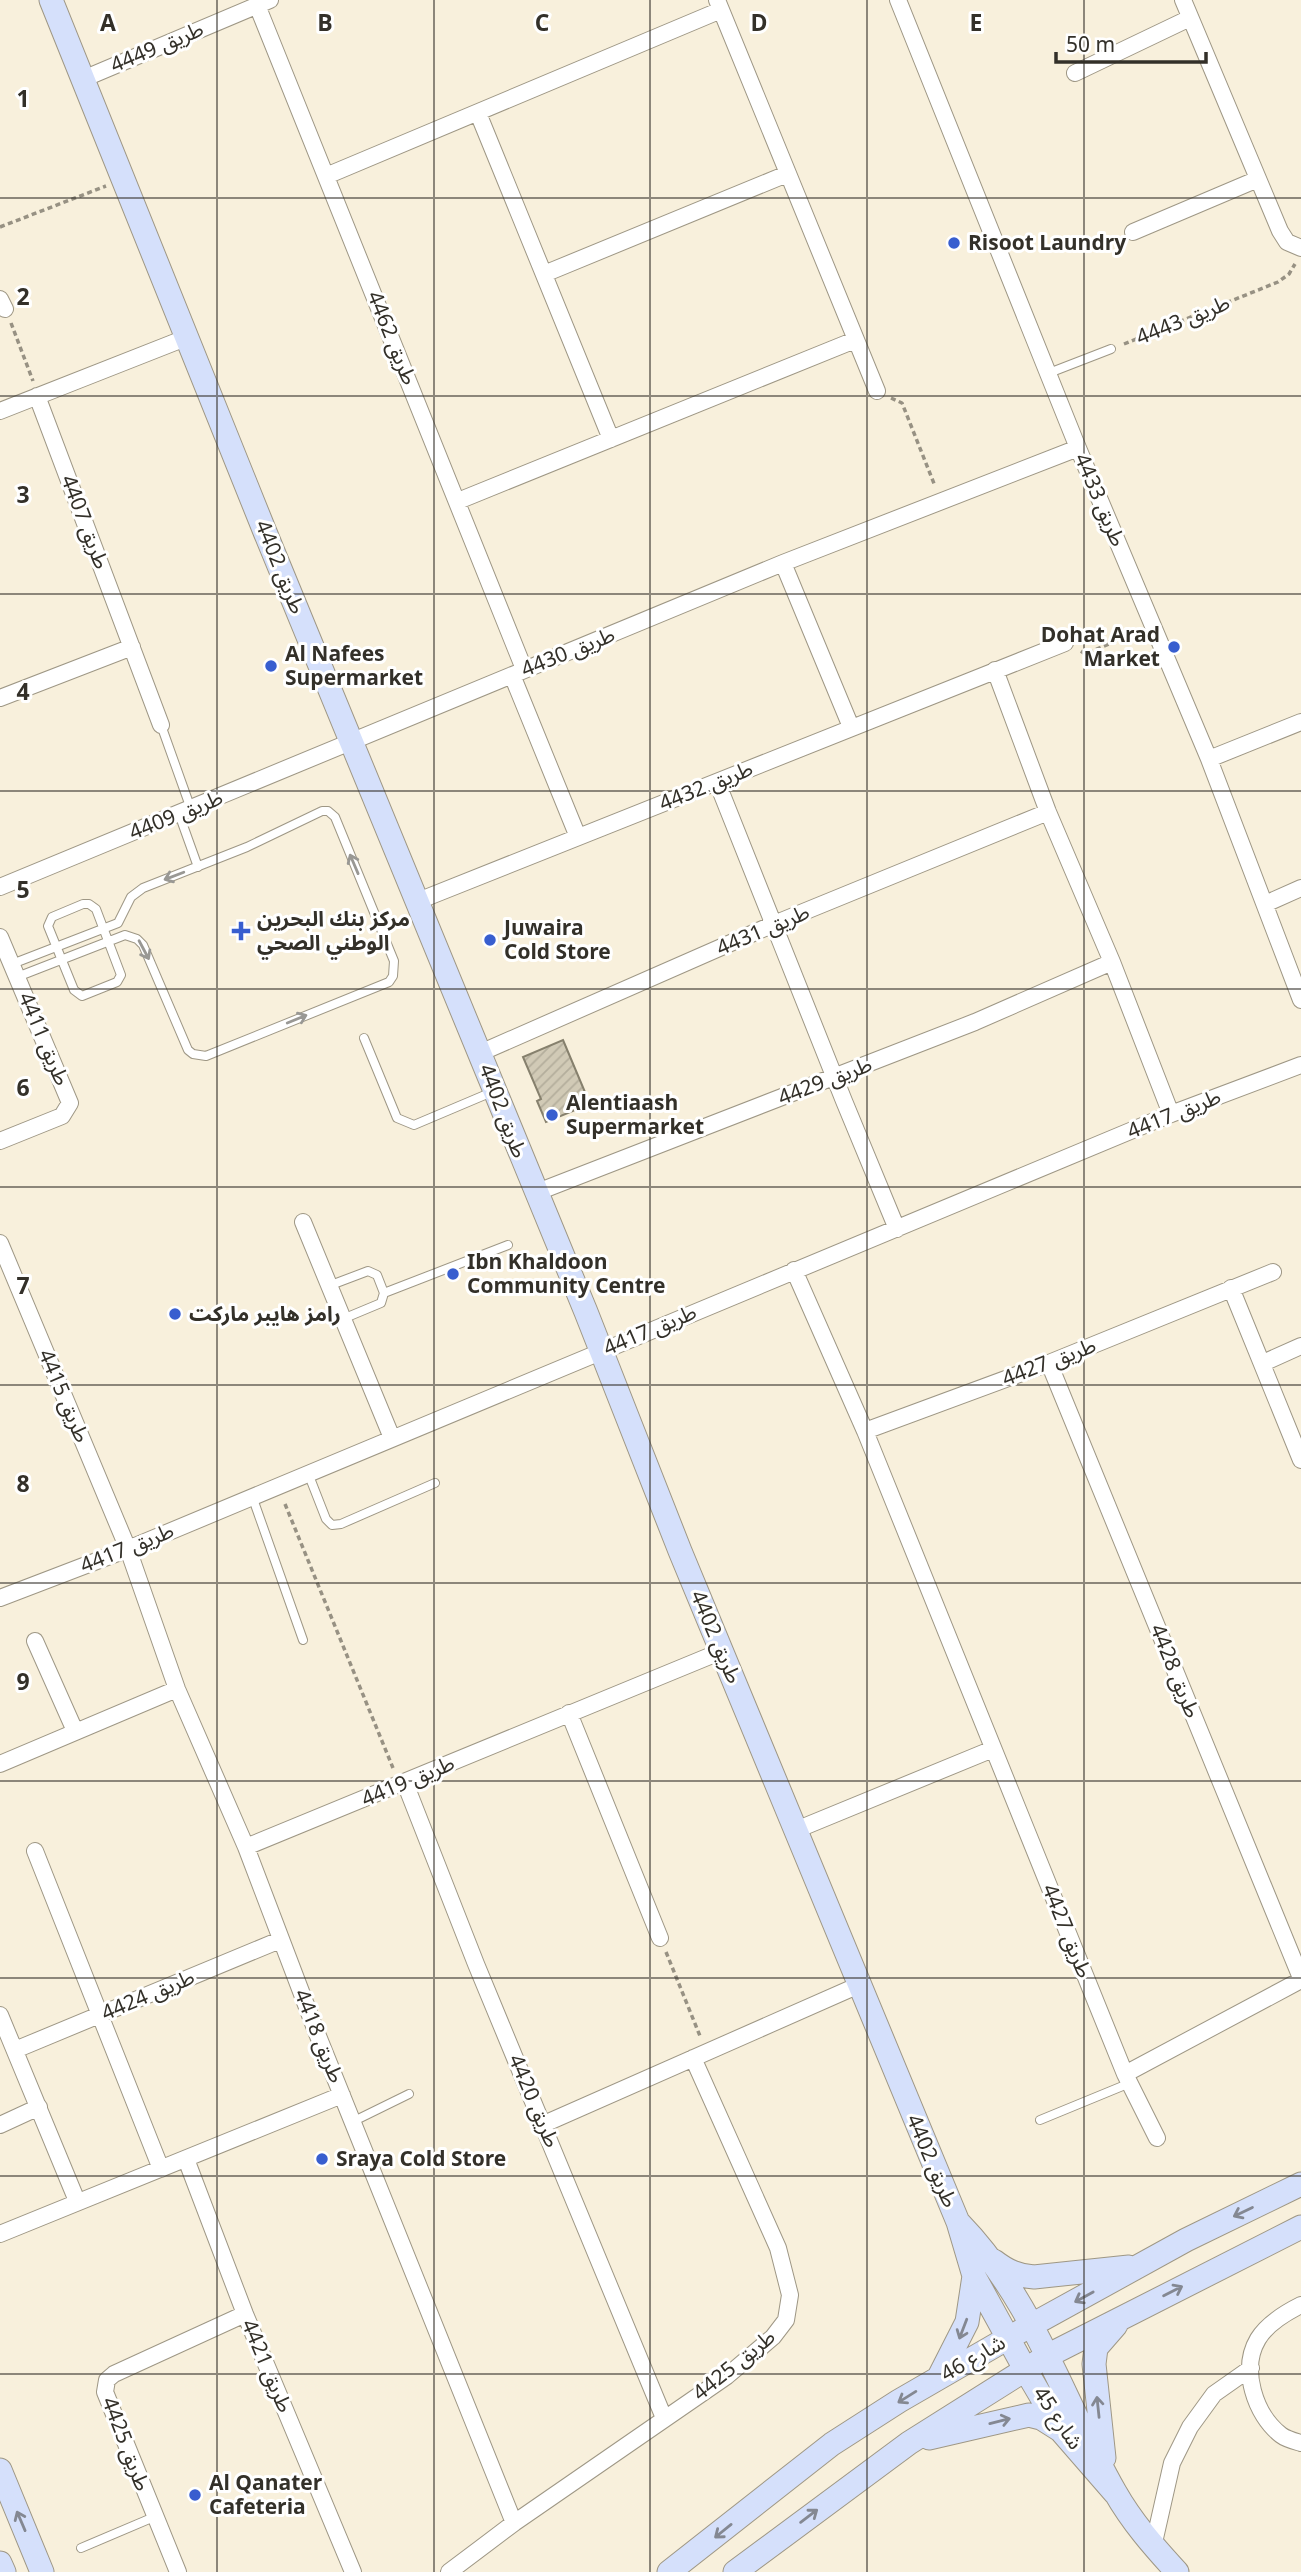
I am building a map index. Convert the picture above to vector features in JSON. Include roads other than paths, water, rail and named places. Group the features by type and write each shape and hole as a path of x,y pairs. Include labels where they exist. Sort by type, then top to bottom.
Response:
{"street":[{"name":"طريق 4402","path":"51,0 535,1193 958,2222 974,2276 1008,2338"},
{"name":"طريق 4433","path":"898,0 1078,448 1209,759 1301,1000"},
{"path":"1183,0 1280,231 1287,242 1299,248"},
{"name":"طريق 4449","path":"83,79 263,3"},
{"name":"طريق 4462","path":"263,3 326,176 458,501 578,837"},
{"path":"326,176 478,113 719,5 877,391"},
{"path":"1075,73 1191,18"},
{"path":"478,113 611,439"},
{"path":"544,274 787,174"},
{"path":"1133,232 1258,179"},
{"path":"0,411 188,337"},
{"path":"458,501 855,340"},
{"name":"طريق 4407","path":"37,396 161,724"},
{"name":"طريق 4430","path":"353,743 783,563 1078,448"},
{"path":"783,563 851,727"},
{"name":"طريق 4432","path":"418,901 1065,642"},
{"path":"0,698 132,647"},
{"path":"995,670 1048,812 1112,962 1171,1114"},
{"path":"1209,759 1301,722"},
{"name":"طريق 4409","path":"0,887 353,743"},
{"path":"717,782 897,1229"},
{"name":"طريق 4431","path":"480,1053 774,924 1048,812"},
{"path":"1265,904 1301,888"},
{"name":"طريق 4411","path":"0,937 69,1098 69,1108 62,1116 0,1141"},
{"name":"طريق 4429","path":"535,1193 975,1022 1112,962"},
{"name":"طريق 4417","path":"0,1598 128,1549 1171,1114 1301,1065"},
{"path":"303,1222 345,1318 392,1438"},
{"name":"طريق 4415","path":"0,1243 128,1549"},
{"name":"طريق 4427","path":"794,1270 865,1431 1128,2078 1157,2138"},
{"name":"طريق 4427","path":"865,1431 1049,1363 1273,1272"},
{"path":"1231,1288 1301,1460"},
{"path":"1263,1363 1301,1346"},
{"name":"طريق 4428","path":"1049,1363 1301,1979"},
{"name":"طريق 4418","path":"128,1549 177,1689 246,1847 352,2122 514,2522"},
{"path":"35,1641 75,1731"},
{"name":"طريق 4419","path":"246,1847 722,1651"},
{"path":"0,1764 177,1689"},
{"path":"569,1713 660,1938"},
{"path":"796,1830 993,1749"},
{"name":"طريق 4420","path":"403,1784 664,2418"},
{"path":"35,1851 161,2169"},
{"name":"طريق 4424","path":"15,2050 280,1940"},
{"path":"1128,2078 1301,1979"},
{"path":"544,2124 859,1985"},
{"path":"0,2015 77,2201"},
{"name":"طريق 4425","path":"449,2572 514,2522 727,2376 774,2337 786,2320 790,2295 778,2248 693,2058"},
{"path":"0,2234 342,2095"},
{"path":"0,2124 38,2107"},
{"name":"طريق 4421","path":"186,2159 245,2314 353,2572"},
{"name":"شارع 46","path":"669,2572 832,2444 939,2376 1186,2240 1301,2184"},
{"name":"طريق 4402","path":"958,2222 994,2261 1031,2326"},
{"name":"شارع 46","path":"735,2572 909,2443 1046,2356 1301,2227"},
{"path":"994,2261 1007,2271 1034,2277 1142,2265"},
{"path":"939,2376 967,2322 974,2276"},
{"path":"1301,2305 1281,2315 1258,2339 1251,2368 1253,2395 1272,2427 1283,2437 1301,2443"},
{"path":"1110,2484 1097,2403 1094,2364 1096,2348 1106,2334 1131,2311"},
{"name":"طريق 4425","path":"178,2572 105,2392 107,2381 114,2374 245,2314"},
{"name":"شارع 45","path":"1031,2326 1110,2484 1153,2547 1177,2572"},
{"name":"شارع 45","path":"1008,2338 1062,2432 1110,2484"},
{"path":"1153,2547 1172,2463 1190,2427 1214,2394 1251,2368"},
{"path":"909,2443 1018,2416 1041,2418 1062,2432"},
{"path":"0,2470 42,2572"},
{"path":"0,2563 4,2572"}],"lane":[{"name":"طريق 4443","path":"1049,373 1111,349"},
{"path":"161,724 198,867"},
{"path":"322,811 332,814 394,961 393,976 389,982 206,1056 193,1054 184,1045 140,942 129,936 61,960 14,971 56,947 118,923 127,902 136,892 258,842 322,811"},
{"path":"86,903 93,906 109,942 121,971 119,980 85,996 79,995 74,990 61,960 48,923 55,915 86,903"},
{"path":"364,1038 397,1118 404,1121 414,1125 495,1091"},
{"path":"384,1293 508,1245"},
{"path":"331,1285 368,1271 377,1275 384,1293 381,1303 345,1318"},
{"path":"308,1473 326,1519 332,1525 341,1524 435,1483"},
{"path":"252,1496 303,1640"},
{"path":"1040,2120 1128,2078"},
{"path":"352,2122 409,2094"},
{"path":"81,2548 154,2517"}],"place":[{"name":"Risoot Laundry","path":"954,243"},
{"name":"Dohat Arad Market","path":"1174,647"},
{"name":"Al Nafees Supermarket","path":"271,666"},
{"name":"مركز بنك البحرين الوطني الصحي","path":"241,931"},
{"name":"Juwaira Cold Store","path":"490,940"},
{"name":"Alentiaash Supermarket","path":"552,1115"},
{"name":"Ibn Khaldoon Community Centre","path":"453,1274"},
{"name":"رامز هايبر ماركت","path":"175,1314"},
{"name":"Sraya Cold Store","path":"322,2159"},
{"name":"Al Qanater Cafeteria","path":"195,2495"}]}
